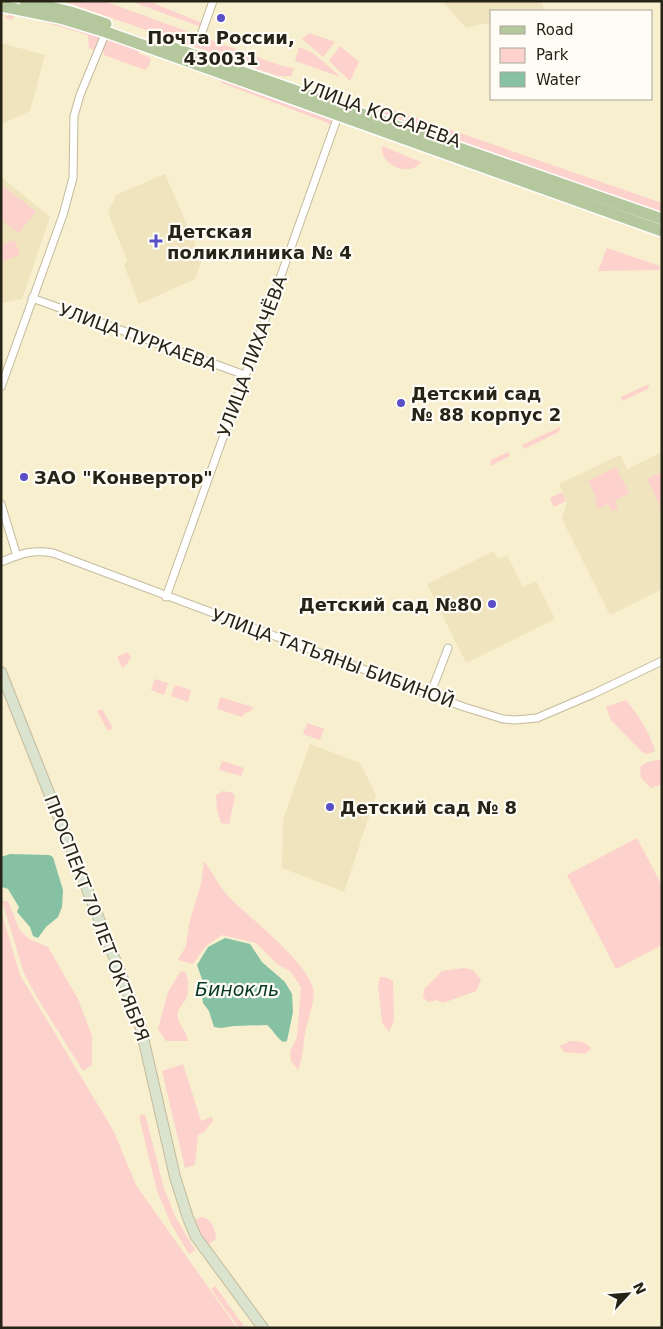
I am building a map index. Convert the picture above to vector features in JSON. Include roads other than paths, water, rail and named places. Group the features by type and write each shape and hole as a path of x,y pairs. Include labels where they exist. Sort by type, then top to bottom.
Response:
{"main road":[{"name":"УЛИЦА КОСАРЕВА","path":"1,6 26,4 70,12 662,231"},
{"name":"УЛИЦА КОСАРЕВА","path":"26,4 60,18 662,219"},
{"name":"ПРОСПЕКТ 70 ЛЕТ ОКТЯБРЯ","path":"1,672 134,1006 146,1045 181,1200 196,1237 263,1328"}],"street":[{"path":"201,35 213,1"},
{"path":"1,387 63,215 72,178 74,116 80,94 106,32"},
{"name":"УЛИЦА ЛИХАЧЁВА","path":"166,597 340,111"},
{"name":"УЛИЦА ПУРКАЕВА","path":"32,298 244,375"},
{"path":"1,504 17,556"},
{"name":"УЛИЦА ТАТЬЯНЫ БИБИНОЙ","path":"1,562 39,550 53,553 430,695 487,716 503,719 527,720 549,714 662,661"},
{"path":"430,695 448,648"}],"water":[{"path":"10,854 49,855 53,857 63,890 62,907 58,917 46,927 38,938 33,936 30,927 17,912 19,907 8,889 2,887 1,857"},
{"name":"Бинокль","path":"225,938 250,944 262,962 285,982 292,994 293,1012 287,1041 283,1042 267,1025 214,1027 209,1011 203,1003 201,989 203,982 197,965 208,947"}],"place":[{"name":"Почта России, 430031","path":"221,18"},
{"name":"Детская поликлиника № 4","path":"156,241"},
{"name":"Детский сад № 88 корпус 2","path":"401,403"},
{"name":"ЗАО \"Конвертор\"","path":"24,477"},
{"name":"Детский сад №80","path":"492,604"},
{"name":"Детский сад № 8","path":"330,807"}]}
